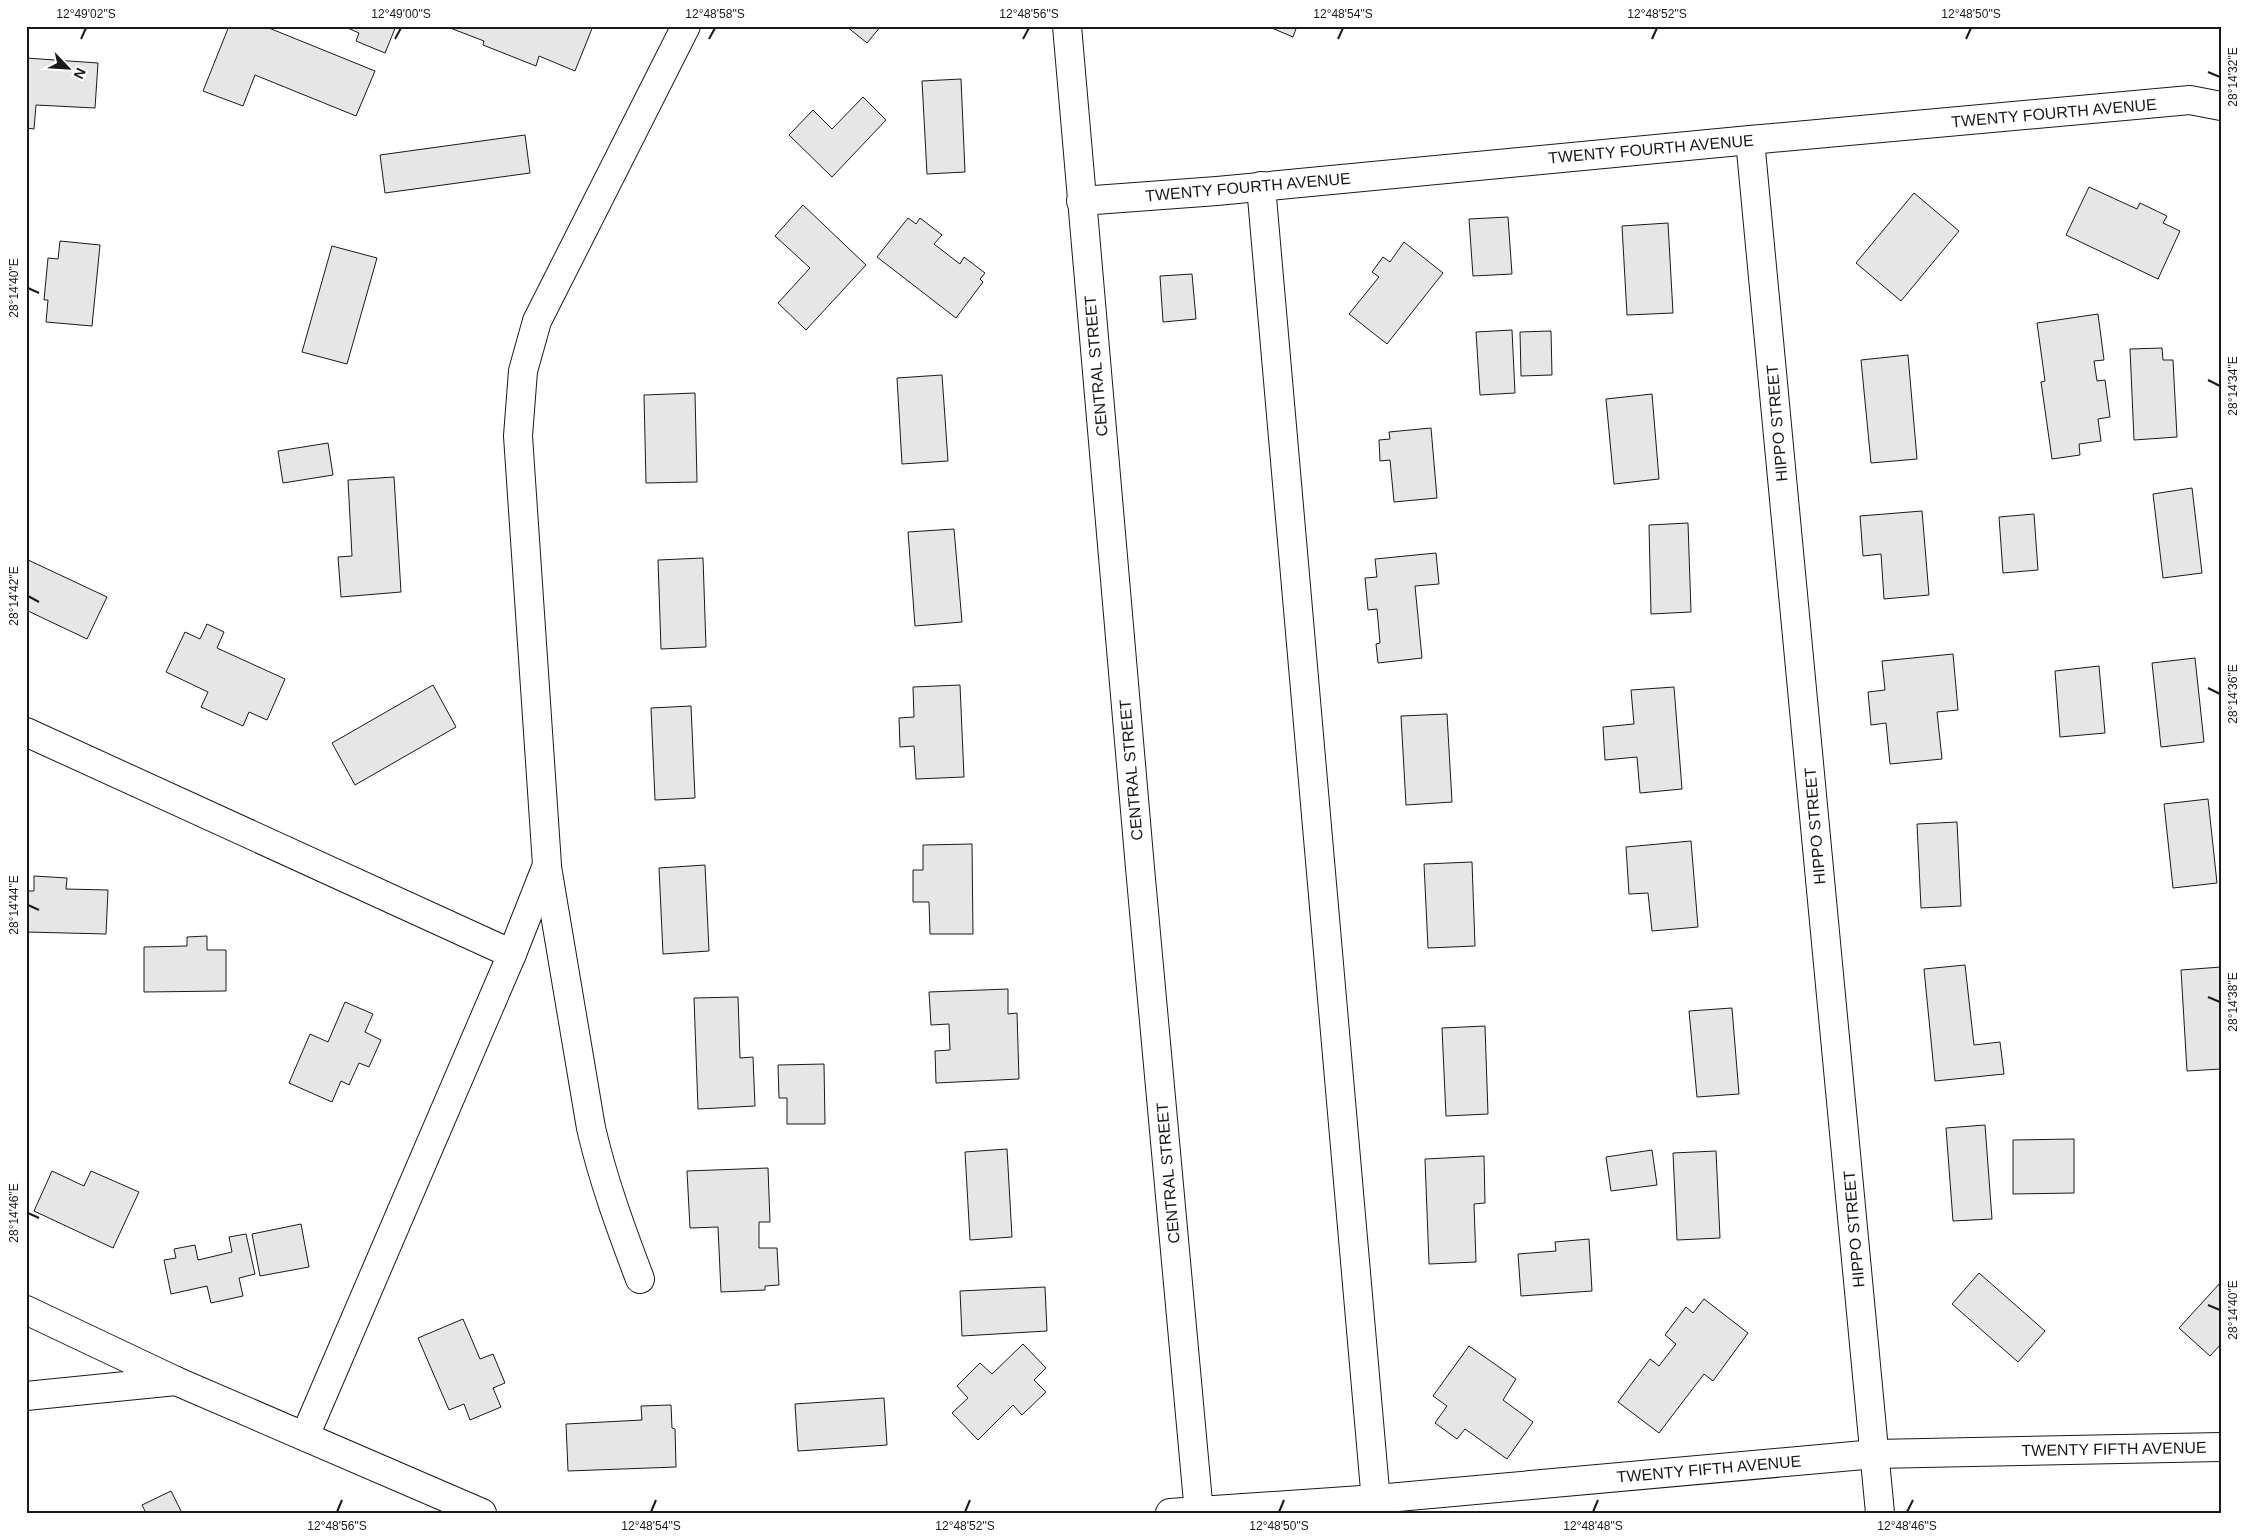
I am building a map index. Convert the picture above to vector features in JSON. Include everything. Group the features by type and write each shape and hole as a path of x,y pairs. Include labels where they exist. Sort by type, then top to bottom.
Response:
{"street":[{"path":"640,1279 614,1212 591,1128 547,865 518,436 522,370 537,321 686,26"},
{"name":"CENTRAL STREET","path":"1068,26 1081,201 1199,1511"},
{"name":"TWENTY FOURTH AVENUE","path":"1081,201 2190,100 2221,106"},
{"name":"HIPPO STREET","path":"1750,140 1880,1513"},
{"path":"1262,186 1377,1506"},
{"path":"26,732 512,954"},
{"path":"305,1436 512,954 547,865"},
{"path":"26,1310 176,1381 482,1513"},
{"path":"26,1396 176,1381"},
{"name":"TWENTY FIFTH AVENUE","path":"1170,1513 1377,1506 1875,1454 2221,1447"}],"building":[{"path":"229,26 264,26 375,71 356,116 255,75 243,106 203,91"},
{"path":"343,26 396,26 385,53 356,41 359,33"},
{"path":"445,26 593,26 575,71 539,56 536,66 483,45 484,41"},
{"path":"846,26 881,26 867,43"},
{"path":"1267,26 1297,26 1293,37"},
{"path":"26,58 98,63 95,108 36,105 34,129 26,128"},
{"path":"961,79 965,172 927,174 922,81"},
{"path":"863,97 886,120 832,177 789,135 813,110 832,129"},
{"path":"525,135 530,173 385,193 380,155"},
{"path":"2089,187 2137,209 2140,203 2167,216 2163,223 2180,231 2158,279 2066,235"},
{"path":"1914,193 1959,231 1901,301 1856,263"},
{"path":"803,205 866,265 806,330 778,303 810,268 775,236"},
{"path":"1508,217 1512,274 1473,276 1469,219"},
{"path":"908,218 916,224 920,218 942,235 934,244 960,264 964,257 985,273 980,279 983,282 956,318 877,257"},
{"path":"1668,223 1673,313 1627,315 1622,226"},
{"path":"60,241 100,245 92,326 46,322 48,300 44,300 48,258 58,259"},
{"path":"1404,242 1443,273 1387,344 1349,314 1379,277 1372,272 1383,257 1390,262"},
{"path":"332,246 377,258 347,364 302,352"},
{"path":"1192,274 1196,319 1163,322 1160,276"},
{"path":"2098,314 2104,360 2094,361 2097,381 2105,380 2110,417 2098,419 2101,441 2079,444 2080,455 2052,459 2041,382 2045,381 2037,323"},
{"path":"1512,330 1515,393 1480,395 1476,332"},
{"path":"1551,331 1552,375 1521,376 1520,332"},
{"path":"2162,348 2163,360 2173,360 2177,437 2134,440 2130,349"},
{"path":"1908,355 1917,459 1871,463 1861,360"},
{"path":"942,375 948,461 902,464 897,378"},
{"path":"695,393 697,482 646,483 644,395"},
{"path":"1652,394 1659,479 1614,484 1606,399"},
{"path":"1431,428 1437,498 1394,502 1390,460 1380,461 1379,440 1390,439 1389,432"},
{"path":"328,443 333,475 283,483 278,451"},
{"path":"394,477 401,592 341,597 338,557 352,556 348,480"},
{"path":"2192,488 2202,573 2163,578 2153,494"},
{"path":"1922,511 1929,595 1884,599 1881,554 1863,556 1860,516"},
{"path":"2034,514 2038,570 2003,573 1999,517"},
{"path":"1688,523 1691,612 1651,614 1649,525"},
{"path":"954,529 962,622 915,626 908,532"},
{"path":"1436,553 1439,584 1415,586 1422,658 1378,663 1376,644 1380,643 1377,609 1368,610 1365,578 1377,577 1375,559"},
{"path":"703,558 706,647 661,649 658,560"},
{"path":"26,559 107,597 87,639 26,610"},
{"path":"207,624 224,632 217,648 285,679 267,720 249,712 243,726 201,707 208,692 166,672 185,632 200,639"},
{"path":"1953,654 1958,710 1937,712 1942,759 1890,764 1886,723 1871,725 1868,692 1885,690 1882,661"},
{"path":"2195,658 2204,742 2161,747 2152,663"},
{"path":"2099,666 2105,733 2060,737 2055,671"},
{"path":"433,685 456,727 355,785 332,743"},
{"path":"960,685 964,777 916,779 914,746 900,747 899,718 914,717 913,687"},
{"path":"1674,687 1682,789 1640,793 1637,757 1605,760 1603,727 1634,724 1631,690"},
{"path":"691,706 695,798 655,800 651,708"},
{"path":"1447,714 1452,802 1406,805 1401,716"},
{"path":"2208,799 2217,883 2173,888 2164,804"},
{"path":"1957,822 1961,906 1921,908 1917,824"},
{"path":"1691,841 1698,927 1652,931 1648,893 1629,894 1626,847"},
{"path":"972,844 973,934 930,934 929,902 913,902 913,870 923,870 923,845"},
{"path":"1472,862 1475,946 1428,948 1424,864"},
{"path":"705,865 709,951 663,954 659,868"},
{"path":"34,876 67,878 66,889 108,890 106,934 26,932 26,891 34,891"},
{"path":"207,936 207,950 226,950 226,991 144,992 144,947 187,946 187,937"},
{"path":"1965,965 1974,1045 2000,1042 2004,1074 1935,1081 1924,969"},
{"path":"2221,967 2221,1069 2187,1071 2181,970"},
{"path":"1008,989 1008,1014 1017,1013 1019,1079 936,1083 935,1051 950,1050 949,1024 931,1025 929,992"},
{"path":"738,997 740,1058 753,1057 755,1106 698,1109 694,998"},
{"path":"345,1002 373,1014 365,1032 381,1040 369,1067 359,1063 349,1085 341,1081 332,1102 289,1083 310,1034 328,1042"},
{"path":"1732,1008 1739,1094 1697,1097 1689,1011"},
{"path":"1485,1026 1488,1114 1446,1116 1442,1028"},
{"path":"824,1064 825,1124 787,1124 787,1098 779,1098 778,1065"},
{"path":"1985,1125 1992,1219 1953,1221 1946,1128"},
{"path":"2074,1139 2074,1193 2013,1194 2013,1140"},
{"path":"1007,1149 1012,1237 970,1240 965,1152"},
{"path":"1652,1150 1657,1185 1611,1191 1606,1157"},
{"path":"1716,1151 1720,1238 1677,1240 1673,1153"},
{"path":"1484,1156 1485,1203 1474,1204 1476,1262 1429,1264 1425,1159"},
{"path":"768,1168 770,1222 759,1222 759,1248 777,1248 779,1285 765,1286 765,1290 721,1292 718,1227 690,1228 687,1171"},
{"path":"52,1171 84,1186 91,1171 139,1192 113,1248 34,1211"},
{"path":"301,1224 309,1267 260,1276 252,1234"},
{"path":"246,1234 255,1274 239,1278 243,1296 211,1303 207,1286 171,1294 164,1260 176,1258 174,1249 195,1245 198,1260 232,1252 229,1237"},
{"path":"1589,1239 1592,1291 1521,1296 1518,1254 1556,1251 1555,1242"},
{"path":"1979,1273 2045,1331 2018,1362 1952,1304"},
{"path":"2221,1282 2221,1344 2210,1356 2179,1328"},
{"path":"1045,1287 1047,1331 962,1336 960,1291"},
{"path":"1704,1299 1748,1333 1713,1381 1704,1374 1659,1433 1618,1402 1650,1359 1659,1366 1676,1344 1665,1335 1686,1307 1693,1313"},
{"path":"463,1319 480,1359 493,1354 505,1383 493,1388 501,1407 470,1420 464,1404 449,1410 418,1338"},
{"path":"1023,1344 1046,1368 1034,1380 1046,1392 1022,1415 1013,1405 978,1440 952,1413 968,1398 957,1386 980,1363 992,1374"},
{"path":"1469,1346 1516,1379 1503,1400 1533,1422 1507,1459 1465,1429 1457,1439 1435,1423 1447,1406 1433,1396"},
{"path":"884,1398 887,1445 798,1451 795,1404"},
{"path":"671,1405 672,1428 675,1429 676,1467 568,1471 566,1424 642,1420 641,1406"},
{"path":"171,1491 182,1513 146,1513 142,1505"}]}
